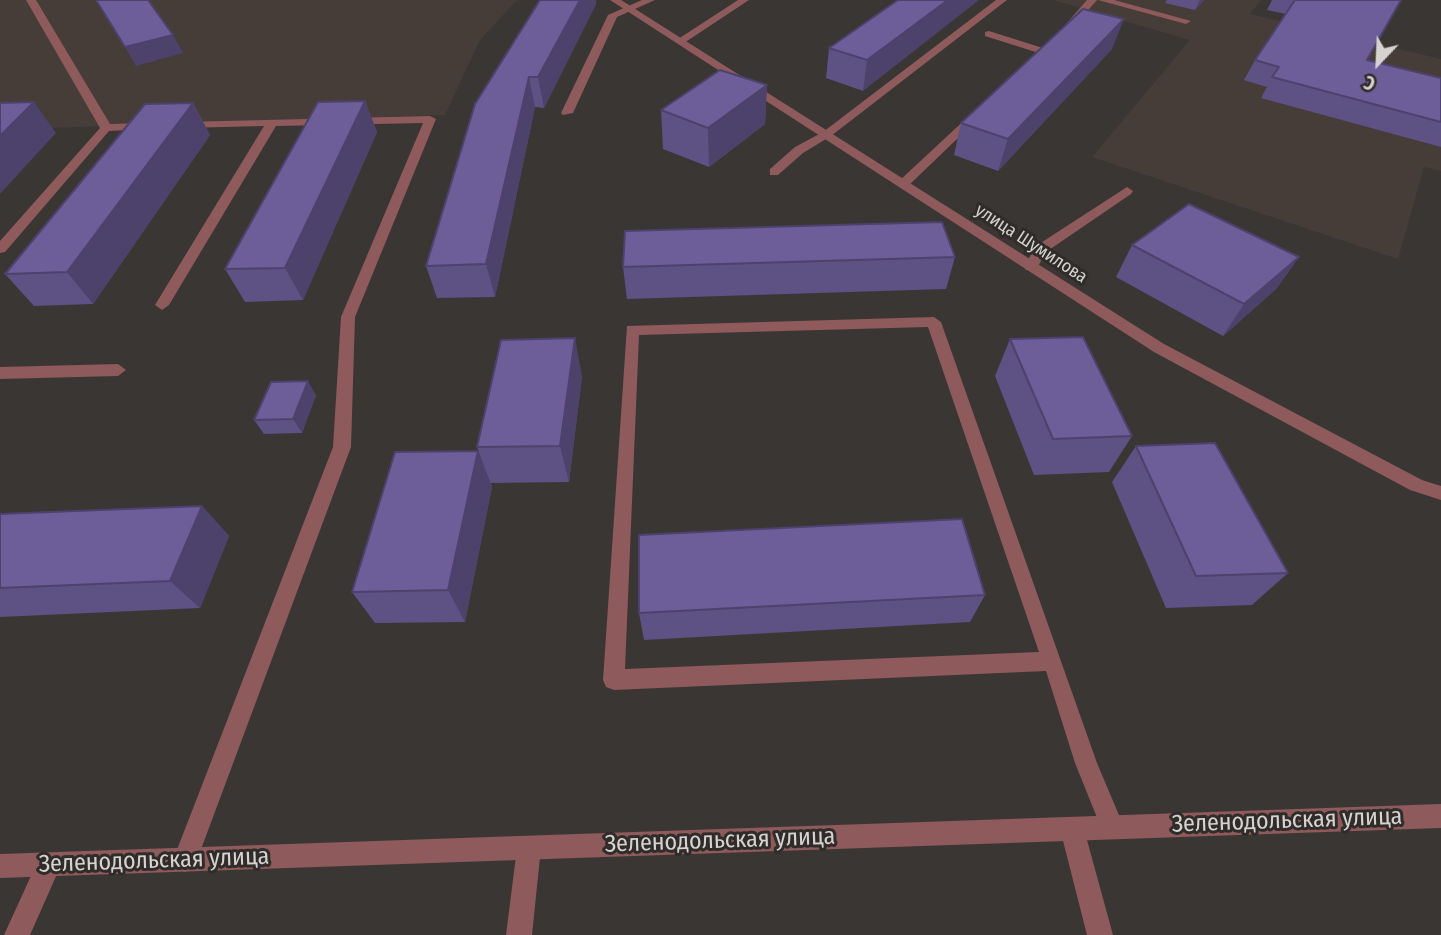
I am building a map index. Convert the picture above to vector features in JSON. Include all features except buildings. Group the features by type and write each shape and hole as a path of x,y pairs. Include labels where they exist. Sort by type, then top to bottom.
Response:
{"street":[{"path":"31,0 106,128"},
{"path":"567,113 613,15 621,4 650,0"},
{"path":"680,41 744,0"},
{"path":"774,172 799,150 827,134 1002,0"},
{"path":"1033,61 1092,0"},
{"path":"1103,0 1186,21"},
{"name":"улица Шумилова","path":"621,4 1159,348 1416,485 1441,495"},
{"path":"989,34 1049,44"},
{"path":"903,184 986,105"},
{"path":"175,126 430,118 348,317 342,447 186,860"},
{"path":"162,304 272,123"},
{"path":"0,249 106,128 162,126"},
{"path":"1031,267 1041,249 1127,191"},
{"path":"1053,661 614,680 632,330 934,322 1053,661 1086,763 1112,827"},
{"path":"0,373 118,370"},
{"name":"Зеленодольская улица","path":"0,866 1441,816"},
{"path":"1072,829 1100,935"},
{"path":"519,935 529,848"},
{"path":"17,935 49,865"}],"shaded area":[{"path":"0,0 517,0 480,40 445,115 0,128"},
{"path":"1053,0 1261,0 1250,14 1441,59 1441,171 1424,167 1398,259 1092,157 1190,40"}]}
